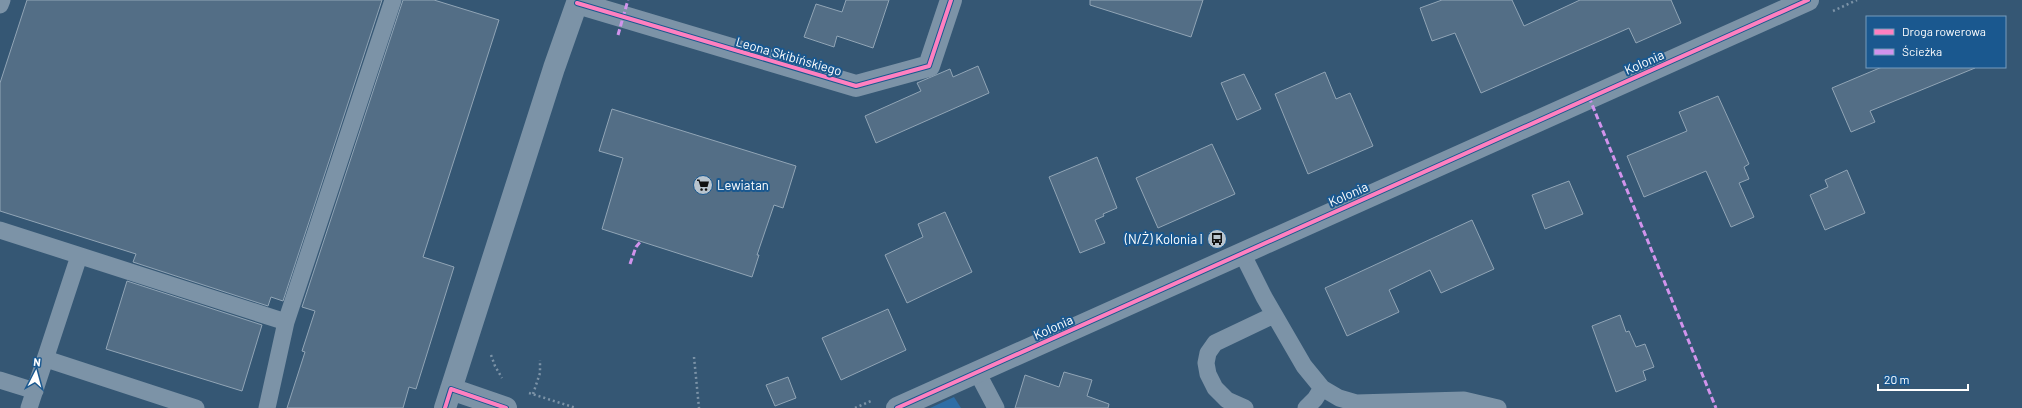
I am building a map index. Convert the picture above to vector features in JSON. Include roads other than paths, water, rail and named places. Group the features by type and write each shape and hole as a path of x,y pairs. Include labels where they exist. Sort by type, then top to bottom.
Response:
{"street":[{"name":"Leona Skibińskiego","path":"577,2 856,86 929,66 951,0"},
{"name":"Kolonia","path":"897,408 1808,0"},
{"path":"506,408 448,399 554,68 577,2"}],"lane":[{"path":"0,5 2,0"},
{"path":"267,408 286,322 393,0"},
{"path":"0,230 286,322"},
{"path":"1242,253 1274,314 1304,366 1322,388 1339,398 1356,402 1450,399 1478,402 1498,408"},
{"path":"29,408 79,256"},
{"path":"1245,408 1227,400 1215,388 1208,374 1206,363 1208,353 1215,343 1274,314"},
{"path":"46,359 196,408"},
{"path":"977,372 996,408"},
{"path":"0,380 35,391"},
{"path":"1306,408 1315,399 1322,388"}],"place":[{"name":"Lewiatan","path":"703,185"},
{"name":"(N/Ż) Kolonia I","path":"1217,239"}]}
